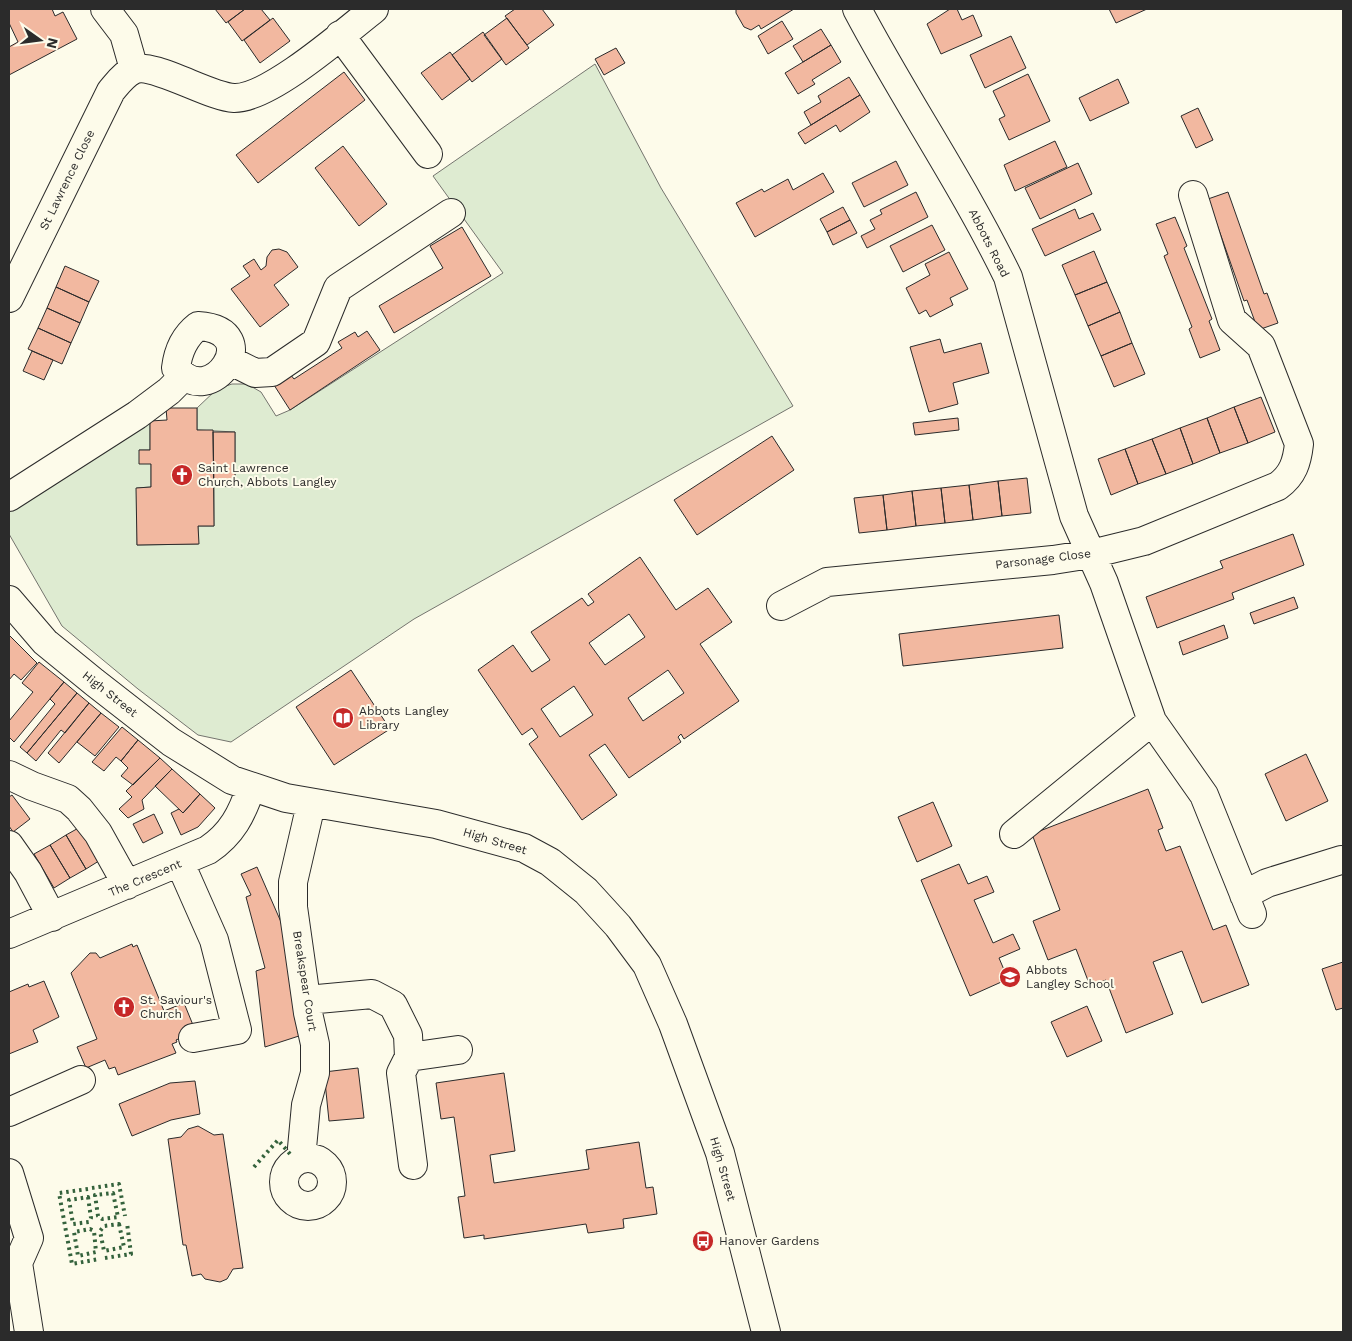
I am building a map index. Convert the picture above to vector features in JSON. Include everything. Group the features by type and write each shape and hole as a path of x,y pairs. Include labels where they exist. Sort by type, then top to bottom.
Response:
{"street":[{"path":"105,9 124,34 134,69 150,69 222,96 248,97 263,91 281,79 374,9"},
{"name":"Abbots Road","path":"857,9 878,50 991,241 1008,277 1074,516 1104,583 1152,721 1204,795 1248,904 1267,883 1341,860"},
{"path":"340,35 428,154"},
{"name":"St Lawrence Close","path":"9,298 111,92 121,78 134,69"},
{"name":"Parsonage Close","path":"781,606 827,582 1054,560 1092,554 1144,541 1278,486 1288,479 1298,458 1299,444 1261,346 1232,320 1193,195"},
{"path":"229,360 256,373 272,372 316,342 338,288 451,213"},
{"path":"198,326 208,327 226,336 231,341 232,350 229,360 216,376 195,382 183,377 176,368 178,356 183,342 198,326"},
{"path":"9,498 137,414 169,391 183,377"},
{"name":"High Street","path":"9,600 45,642 171,742 209,767 251,787 311,804 436,824 524,848 550,862 586,890 618,926 646,965 696,1083 720,1152 766,1332"},
{"path":"1014,834 1152,721"},
{"path":"9,775 32,786 68,799 79,809 98,832 128,885"},
{"name":"The Crescent","path":"9,934 208,850 229,833 238,820 251,787"},
{"name":"Breakspear Court","path":"305,1158 302,1148 303,1130 306,1105 315,1073 315,1053 293,908 293,882 311,804"},
{"path":"9,845 28,872 52,917"},
{"path":"180,863 214,940 237,1030 193,1038"},
{"path":"307,1000 372,994 393,1005 408,1035 409,1057 401,1073 413,1165"},
{"path":"409,1057 458,1050"},
{"path":"9,1112 81,1080"},
{"path":"9,1173 29,1238 18,1263 29,1332"}],"green space":[{"path":"595,64 661,188 793,406 414,619 231,742 198,735 138,689 62,626 9,534 9,506 150,421 150,450 139,450 151,464 151,487 137,488 137,545 198,544 198,526 214,526 214,486 235,486 235,432 197,430 197,408 217,389 232,384 247,384 261,392 276,416 290,410 503,273 433,176"}],"building":[{"path":"9,9 52,9 55,16 63,12 77,39 9,75 9,47 18,42 9,23"},
{"path":"215,9 245,9 226,23"},
{"path":"245,9 261,9 270,20 242,41 228,22"},
{"path":"515,9 542,9 554,25 527,45 505,16"},
{"path":"736,9 794,9 761,29 759,25 751,30 744,27 736,13"},
{"path":"950,9 957,9 962,20 973,15 982,36 941,54 927,24"},
{"path":"1109,9 1147,9 1116,23"},
{"path":"273,18 290,41 260,63 244,40"},
{"path":"507,18 529,48 506,65 484,35"},
{"path":"782,21 793,39 768,54 758,36"},
{"path":"821,29 831,45 803,62 793,46"},
{"path":"483,32 502,59 472,82 452,55"},
{"path":"1011,36 1026,68 985,88 970,55"},
{"path":"831,45 841,62 812,80 815,84 798,94 785,73"},
{"path":"616,48 625,63 604,75 595,59"},
{"path":"450,52 470,79 442,100 421,73"},
{"path":"344,72 365,100 258,183 236,155"},
{"path":"1028,74 1050,121 1009,140 999,119 1005,116 993,91"},
{"path":"849,77 860,95 811,125 804,112 821,102 818,96"},
{"path":"1118,79 1129,103 1090,121 1079,98"},
{"path":"860,95 870,112 840,132 836,125 805,144 798,133"},
{"path":"1198,108 1213,140 1196,148 1181,116"},
{"path":"1055,141 1067,167 1015,191 1004,165"},
{"path":"343,146 387,204 359,226 315,168"},
{"path":"896,161 908,185 864,207 852,183"},
{"path":"1078,163 1092,194 1040,219 1025,188"},
{"path":"823,173 834,192 755,237 736,203 762,189 764,192 788,179 793,190"},
{"path":"916,192 928,217 867,248 861,236 875,229 870,220 882,214 880,210"},
{"path":"1228,192 1264,294 1267,293 1278,323 1258,330 1247,300 1244,301 1208,199"},
{"path":"843,207 850,220 827,232 820,219"},
{"path":"1075,209 1079,219 1093,213 1101,230 1045,256 1032,229"},
{"path":"1175,217 1187,246 1184,248 1212,319 1209,321 1220,350 1200,358 1189,329 1192,327 1164,256 1168,254 1156,224"},
{"path":"850,220 857,233 833,245 827,232"},
{"path":"932,225 945,250 903,272 890,246"},
{"path":"462,227 491,276 394,333 379,306 443,268 430,246"},
{"path":"279,249 287,252 298,267 274,285 289,305 260,327 231,289 250,276 243,266 254,259 261,270 266,266 267,257 272,250"},
{"path":"1094,251 1107,282 1075,295 1062,265"},
{"path":"949,252 968,289 950,298 953,305 930,317 926,310 919,314 906,288 930,275 925,264"},
{"path":"65,266 99,281 89,302 56,287"},
{"path":"1107,282 1120,312 1088,326 1075,295"},
{"path":"56,287 89,302 80,323 47,308"},
{"path":"47,308 80,323 71,343 38,328"},
{"path":"1120,312 1132,343 1101,356 1088,326"},
{"path":"38,328 71,343 62,364 28,349"},
{"path":"367,331 380,350 290,410 274,385 290,374 294,379 342,348 338,342 355,332 358,337"},
{"path":"940,339 944,353 981,343 989,373 953,383 958,404 929,412 910,347"},
{"path":"1132,343 1145,374 1114,387 1101,356"},
{"path":"32,351 53,360 44,380 23,371"},
{"path":"1261,397 1275,432 1248,443 1234,407"},
{"path":"1234,407 1248,443 1220,453 1207,418"},
{"name":"Saint Lawrence Church, Abbots Langley","path":"166,408 197,408 197,430 213,430 214,526 198,526 199,544 137,545 136,488 151,487 151,464 139,464 139,450 150,450 150,421 167,420"},
{"path":"958,418 959,430 915,435 913,423"},
{"path":"1207,418 1220,453 1193,464 1180,428"},
{"path":"1180,428 1193,464 1166,474 1152,439"},
{"path":"213,432 235,432 235,487 214,486"},
{"path":"772,436 794,470 697,535 674,500"},
{"path":"1152,439 1166,474 1138,484 1125,449"},
{"path":"1125,449 1138,484 1111,495 1098,459"},
{"path":"1027,478 1031,513 1002,516 998,481"},
{"path":"998,481 1002,516 973,520 969,485"},
{"path":"969,485 973,520 945,523 941,488"},
{"path":"941,488 945,523 916,526 912,491"},
{"path":"912,491 916,526 887,530 883,495"},
{"path":"883,495 887,530 859,533 854,498"},
{"path":"1293,534 1304,565 1232,593 1234,599 1157,628 1146,597 1223,568 1220,561"},
{"path":"640,557 676,610 708,588 732,622 700,644 739,701 684,739 681,734 678,737 681,742 629,778 605,744 589,755 617,795 582,820 529,744 538,737 532,728 522,735 478,670 513,645 532,672 550,660 531,632 582,598 588,606 594,602 588,594","holes":["629,614 645,637 605,665 589,643","668,670 684,693 643,721 628,698","574,686 593,715 560,737 541,709"]},
{"path":"1294,597 1298,608 1254,624 1250,613"},
{"path":"1059,615 1063,648 903,666 899,634"},
{"path":"1224,625 1228,638 1183,655 1179,642"},
{"path":"9,635 37,663 21,680 14,674 9,680"},
{"path":"39,662 64,682 14,742 9,737 9,721 33,692 22,683"},
{"name":"Abbots Langley Library","path":"351,670 390,729 334,765 296,707"},
{"path":"64,682 77,693 27,753 20,747 55,704 50,699"},
{"path":"77,693 89,703 65,733 61,730 36,761 27,753"},
{"path":"89,703 101,713 59,763 48,753"},
{"path":"101,713 119,727 95,756 77,742"},
{"path":"122,727 138,740 121,761 116,757 104,771 92,762"},
{"path":"138,740 160,758 133,785 121,776 128,768 121,761"},
{"path":"1306,754 1328,801 1286,821 1265,774"},
{"path":"160,758 172,769 142,800 144,809 128,818 119,809 132,797 126,791"},
{"path":"172,769 200,794 183,813 155,786"},
{"path":"1148,789 1163,828 1158,830 1166,851 1180,846 1213,930 1226,925 1249,985 1202,1003 1182,951 1153,962 1173,1014 1126,1033 1106,980 1090,986 1076,949 1048,960 1033,921 1060,910 1032,834"},
{"path":"200,794 215,808 198,827 181,835 171,813 179,809 183,813"},
{"path":"12,795 30,819 13,832 9,826 9,797"},
{"path":"933,802 952,846 917,862 898,817"},
{"path":"154,814 163,833 143,843 133,824"},
{"path":"82,826 102,859 86,869 66,835"},
{"path":"66,835 86,869 70,878 50,845"},
{"path":"50,845 70,878 54,888 34,854"},
{"path":"959,864 968,884 987,876 994,892 974,900 993,943 1013,934 1020,949 999,958 1008,979 970,996 921,880"},
{"path":"257,867 281,922 302,1035 265,1047 256,971 265,968 246,897 251,895 241,874"},
{"name":"St. Saviour's Church","path":"132,944 133,947 137,945 164,1011 184,1003 193,1025 192,1033 176,1040 177,1042 172,1044 176,1053 118,1075 115,1067 109,1069 105,1060 86,1068 77,1047 97,1039 71,973 90,953 96,953 100,958"},
{"path":"1343,962 1343,1008 1336,1010 1322,969"},
{"path":"44,981 59,1017 33,1030 38,1042 9,1054 9,992 28,984 29,987"},
{"path":"1087,1006 1102,1041 1067,1057 1051,1022"},
{"path":"358,1068 364,1118 329,1121 324,1072"},
{"path":"504,1073 515,1151 490,1155 494,1183 589,1169 586,1150 639,1142 646,1188 653,1187 657,1214 623,1219 624,1228 588,1233 586,1224 484,1239 484,1235 464,1238 458,1197 465,1196 454,1117 441,1119 436,1083"},
{"path":"195,1081 200,1114 171,1120 132,1136 119,1104 170,1083"},
{"path":"198,1126 214,1135 223,1134 243,1268 233,1269 227,1279 220,1282 205,1279 201,1274 192,1276 186,1245 183,1245 168,1139 181,1137 188,1129"}],"hedge":[{"path":"254,1167 278,1140 290,1154"},
{"path":"92,1188 119,1184 125,1216"},
{"path":"88,1189 59,1193 72,1264 99,1259"},
{"path":"113,1193 118,1217 102,1219 98,1216 95,1195 113,1193"},
{"path":"88,1197 91,1218 89,1222 73,1224 69,1200 88,1197"},
{"path":"105,1258 131,1254 127,1223"},
{"path":"119,1224 124,1247 104,1251 100,1231 104,1226 119,1224"},
{"path":"90,1229 94,1231 96,1252 78,1256 74,1232 90,1229"}],"place":[{"name":"Saint Lawrence Church, Abbots Langley","path":"182,475"},
{"name":"Abbots Langley Library","path":"343,718"},
{"name":"Abbots Langley School","path":"1010,977"},
{"name":"St. Saviour's Church","path":"124,1007"},
{"name":"Hanover Gardens","path":"703,1241"}]}
